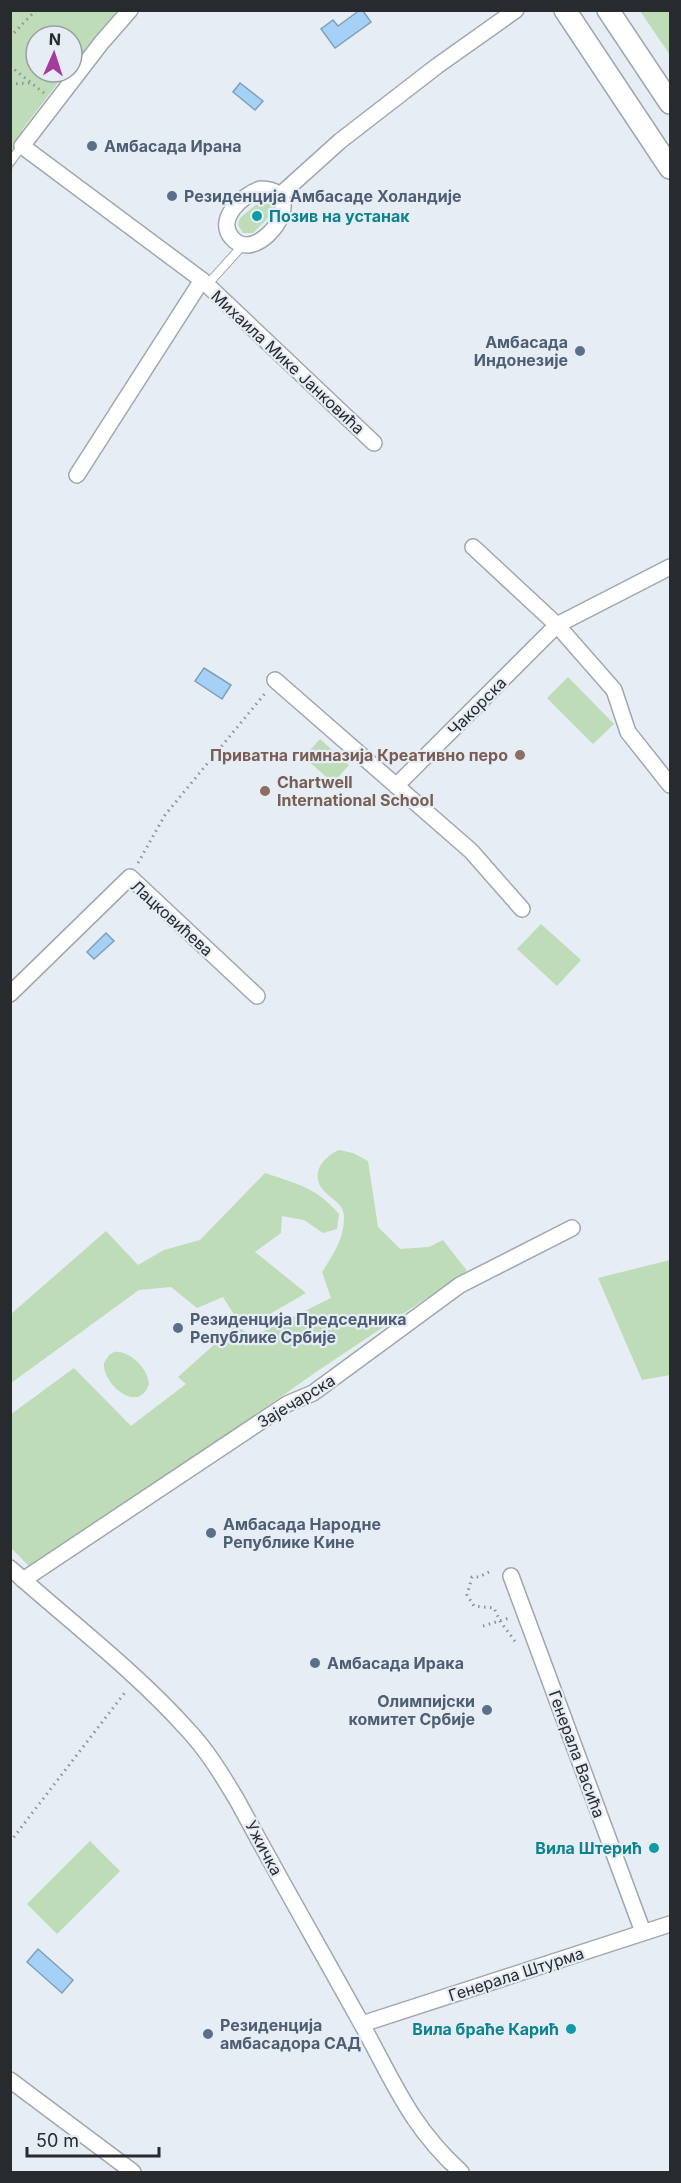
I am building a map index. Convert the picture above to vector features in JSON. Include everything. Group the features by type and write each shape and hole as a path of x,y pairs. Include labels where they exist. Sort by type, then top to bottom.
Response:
{"main road":[{"path":"565,10 670,168"},
{"path":"608,10 670,103"}],"street":[{"path":"22,146 102,42 130,10"},
{"path":"279,196 340,141 437,66 516,10"},
{"name":"Михаила Мике Јанковића","path":"22,146 204,283 374,444"},
{"path":"267,189 279,196 284,209 279,222 257,242 243,245 228,232 227,218 253,191 267,189"},
{"name":"Михаила Мике Јанковића","path":"77,475 204,283"},
{"path":"473,547 557,625 614,690 628,732 670,785"},
{"name":"Чакорска","path":"396,786 557,625 670,567"},
{"path":"275,681 471,851 522,909"},
{"name":"Лацковићева","path":"10,994 130,877 257,996"},
{"name":"Зајечарска","path":"23,1580 287,1404 313,1393 460,1285 572,1228"},
{"name":"Ужичка","path":"10,1568 135,1678 188,1729 221,1772 362,2024 405,2108 432,2145 461,2172"},
{"name":"Генерала Васића","path":"511,1576 643,1932"},
{"name":"Генерала Штурма","path":"362,2024 670,1924"},
{"path":"10,2080 133,2172"}],"lane":[{"path":"10,162 22,146"},
{"path":"204,283 243,245"}],"path":[{"path":"10,37 36,10"},
{"path":"10,66 32,83 10,84"},
{"path":"130,877 165,815 275,681"},
{"path":"489,1572 472,1577 467,1595 474,1606 494,1608 500,1621 517,1644"},
{"path":"483,1626 492,1623"},
{"path":"10,1842 135,1678"}],"green space":[{"path":"11,11 117,11 84,51 84,24 24,24 24,84 57,84 22,130 32,139 11,171"},
{"path":"640,11 670,11 670,55"},
{"path":"263,199 273,202 274,212 253,233 243,233 238,225 240,218"},
{"path":"568,677 614,724 593,744 547,698"},
{"path":"320,739 349,765 333,783 304,757"},
{"path":"541,924 581,960 557,986 517,949"},
{"path":"339,1150 353,1153 368,1161 378,1227 400,1249 429,1247 443,1240 467,1271 31,1568 11,1548 10,1415 74,1368 131,1426 186,1384 178,1377 235,1326 254,1336 331,1298 322,1272 343,1231 344,1216 339,1204 320,1185 318,1172 323,1162"},
{"path":"265,1173 314,1192 339,1214 337,1229 323,1233 304,1220 282,1216 281,1233 255,1252 306,1293 251,1325 236,1318 223,1297 197,1308 171,1287 139,1290 11,1383 11,1314 106,1231 138,1265 164,1250 200,1240"},
{"path":"670,1260 670,1375 642,1380 598,1278"},
{"path":"114,1352 132,1357 142,1367 149,1384 144,1393 137,1397 130,1397 122,1393 109,1380 104,1363"},
{"path":"90,1841 120,1871 57,1934 27,1904"}],"water":[{"path":"360,10 371,22 335,48 321,29 333,20 338,26"},
{"path":"240,83 263,101 255,110 233,92"},
{"path":"204,668 231,685 222,699 195,681"},
{"path":"106,933 114,941 94,959 87,952"},
{"path":"38,1949 73,1980 62,1993 27,1962"}],"place":[{"name":"Амбасада Ирана","path":"92,146"},
{"name":"Резиденција Амбасаде Холандије","path":"172,196"},
{"name":"Позив на устанак","path":"257,216"},
{"name":"Амбасада Индонезије","path":"580,351"},
{"name":"Приватна гимназија Креативно перо","path":"520,755"},
{"name":"Chartwell International School","path":"265,791"},
{"name":"Резиденција Председника Републике Србије","path":"178,1328"},
{"name":"Амбасада Народне Републике Кине","path":"211,1533"},
{"name":"Амбасада Ирака","path":"315,1663"},
{"name":"Олимпијски комитет Србије","path":"487,1710"},
{"name":"Вила Штерић","path":"654,1848"},
{"name":"Вила браће Карић","path":"571,2029"},
{"name":"Резиденција амбасадора САД","path":"208,2034"}]}
